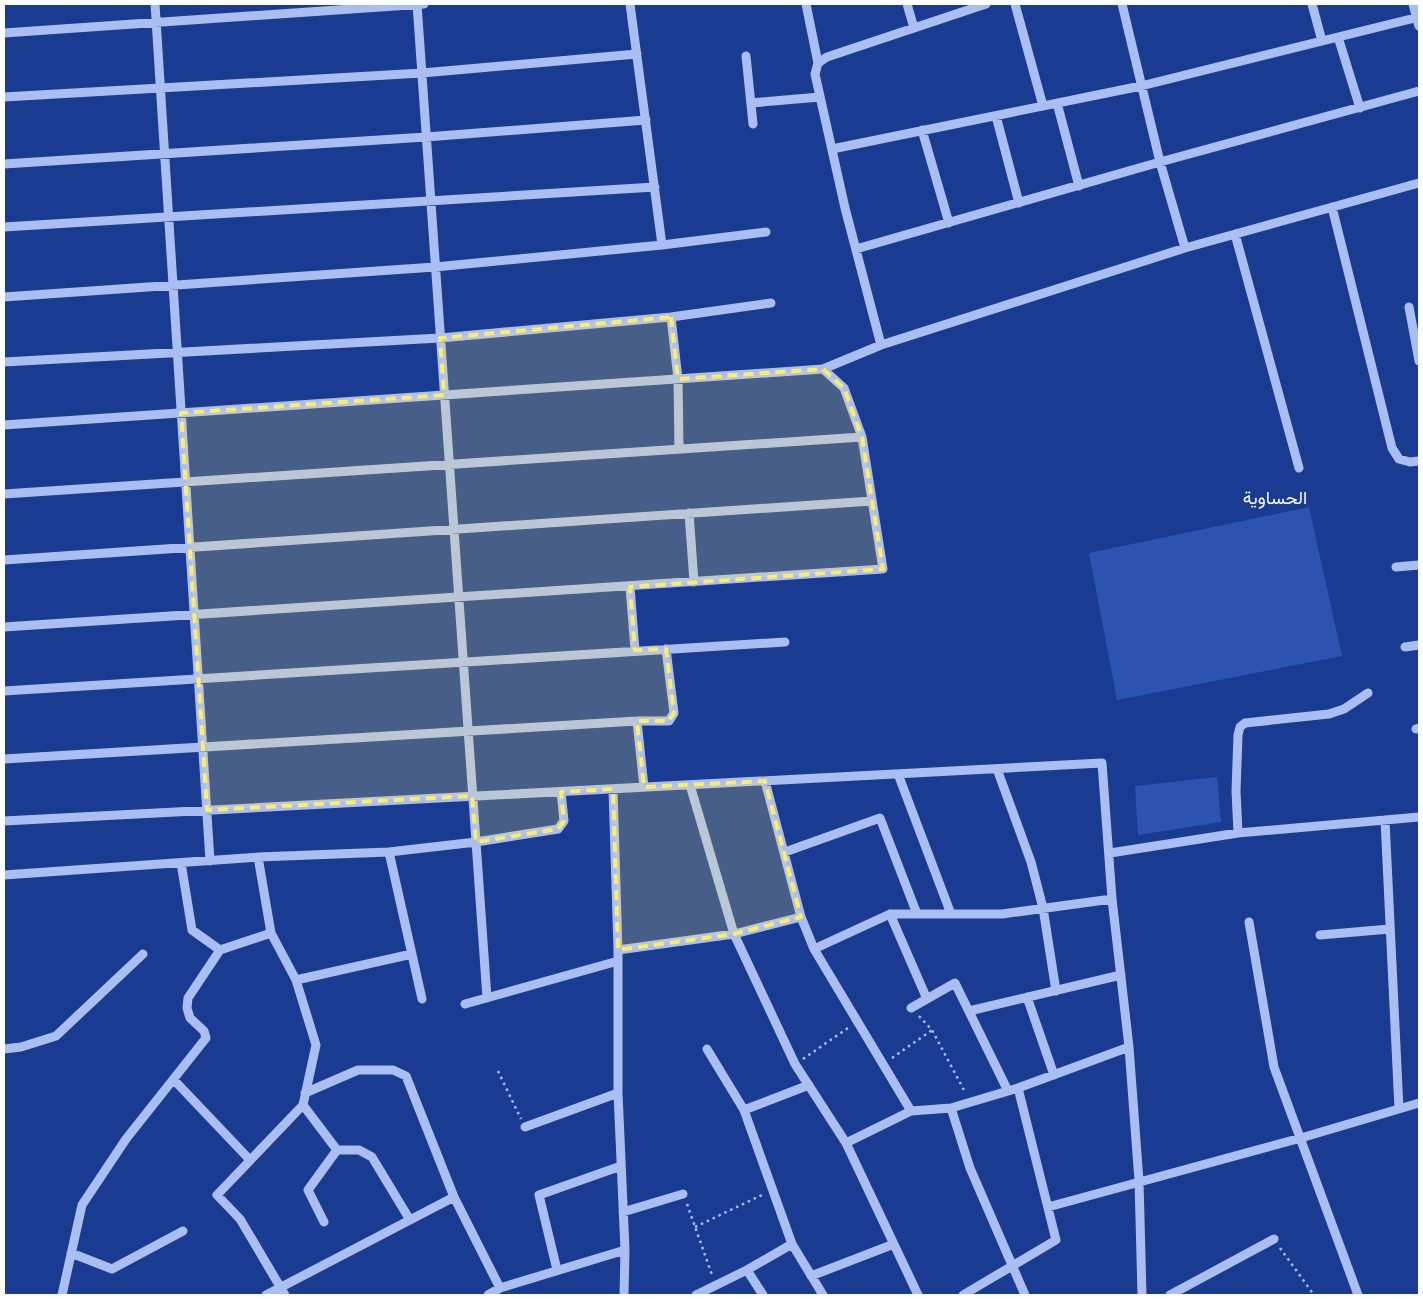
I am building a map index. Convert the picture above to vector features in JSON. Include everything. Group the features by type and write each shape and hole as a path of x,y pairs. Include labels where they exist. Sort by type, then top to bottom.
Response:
{"street":[{"path":"155,4 210,861"},
{"path":"417,4 487,998"},
{"path":"4,33 424,4"},
{"path":"630,4 662,245"},
{"path":"806,4 818,63 814,74 881,345"},
{"path":"907,4 914,28"},
{"path":"818,63 828,57 986,4"},
{"path":"1015,4 1043,106"},
{"path":"1122,4 1160,162 1185,248"},
{"path":"1312,4 1322,41"},
{"path":"832,148 1141,86 1338,37 1419,20 1414,4"},
{"path":"1338,37 1360,108"},
{"path":"4,96 422,73 637,54"},
{"path":"746,56 753,124"},
{"path":"856,249 1160,162 1419,91"},
{"path":"751,103 820,97"},
{"path":"1056,103 1079,186"},
{"path":"996,116 1019,203"},
{"path":"4,164 426,137 646,120"},
{"path":"922,130 949,223"},
{"path":"4,425 823,369 881,345 1185,248 1419,183"},
{"path":"4,227 655,187"},
{"path":"1332,207 1392,448 1399,459 1410,462 1419,460"},
{"path":"4,297 435,267 662,245 766,232"},
{"path":"1235,234 1298,468"},
{"path":"4,362 440,338 672,317 771,303"},
{"path":"1409,307 1419,361"},
{"path":"672,317 678,379 679,449"},
{"path":"4,627 883,569 862,437 844,388 823,369"},
{"path":"4,494 862,437"},
{"path":"4,560 872,501"},
{"path":"689,514 694,582"},
{"path":"1396,567 1419,565"},
{"path":"630,587 634,650"},
{"path":"4,692 634,650 785,642"},
{"path":"1405,647 1419,645"},
{"path":"4,759 637,720 669,721 674,713 666,649"},
{"path":"1238,833 1236,791 1238,732 1240,726 1245,723 1338,712 1368,693"},
{"path":"637,720 644,787"},
{"path":"4,821 1102,764 1112,899 1129,1047 1139,1181 1142,1295"},
{"path":"997,769 1031,862 1043,908 1056,991"},
{"path":"898,774 951,914"},
{"path":"765,781 801,917 814,949 911,1111"},
{"path":"690,785 734,934 795,1064 846,1143 918,1295"},
{"path":"613,789 618,950 618,1093 625,1250 624,1295"},
{"path":"4,875 258,857 390,852 476,842 558,829 564,822 561,792"},
{"path":"1110,853 1238,833 1419,817"},
{"path":"785,852 880,818 917,914"},
{"path":"1385,820 1399,1109"},
{"path":"390,852 422,999"},
{"path":"258,857 270,933 296,980 316,1045 303,1105 217,1195 240,1219 283,1292"},
{"path":"181,863 192,930 220,950"},
{"path":"814,949 890,914 1002,914 1112,899"},
{"path":"890,914 927,999"},
{"path":"618,950 734,934 801,917"},
{"path":"1249,922 1274,1067 1358,1295"},
{"path":"1320,935 1390,929"},
{"path":"62,1295 82,1205 126,1139 206,1038 204,1031 190,1018 187,1008 188,998 220,950 270,933"},
{"path":"4,1049 21,1047 56,1036 143,954"},
{"path":"296,980 412,954"},
{"path":"465,1004 618,961"},
{"path":"969,1011 1122,975"},
{"path":"911,1008 956,983 969,1011 1013,1090 1056,1240 963,1295"},
{"path":"1027,997 1054,1075"},
{"path":"846,1143 911,1111 951,1108 1013,1090 1129,1047"},
{"path":"707,1049 744,1110 792,1244 823,1295"},
{"path":"305,1092 358,1070 393,1070 406,1076 454,1197 500,1288"},
{"path":"174,1080 250,1160"},
{"path":"744,1110 809,1085"},
{"path":"525,1127 618,1093"},
{"path":"1048,1207 1301,1138 1419,1103"},
{"path":"303,1105 337,1150"},
{"path":"951,1108 970,1168 1025,1295"},
{"path":"337,1150 359,1150 372,1158 410,1220"},
{"path":"324,1222 308,1190 337,1150"},
{"path":"557,1270 539,1195 621,1166"},
{"path":"622,1212 683,1194"},
{"path":"266,1295 283,1292 454,1197"},
{"path":"72,1253 112,1270 183,1231"},
{"path":"1170,1295 1274,1239"},
{"path":"696,1295 747,1270 792,1244"},
{"path":"811,1276 894,1244"},
{"path":"488,1295 500,1288 625,1250"},
{"path":"747,1270 763,1295"}],"path":[{"path":"911,1008 932,1030 971,1102"},
{"path":"795,1064 858,1022"},
{"path":"883,1064 932,1030"},
{"path":"498,1071 525,1127"},
{"path":"695,1228 773,1190"},
{"path":"683,1194 715,1286"},
{"path":"1274,1239 1314,1295"}],"highlighted area":[{"path":"671,317 678,379 823,369 844,388 862,437 883,569 630,587 635,650 666,649 674,713 669,721 637,721 644,787 765,781 801,917 734,934 618,950 613,789 561,792 564,821 558,829 476,842 472,796 207,810 181,413 444,395 440,338"}],"shaded area":[{"path":"1309,507 1342,656 1117,700 1089,553"},
{"path":"1217,777 1221,822 1138,835 1135,786"}],"district":[{"name":"الحساوية","path":"1275,497"}]}
